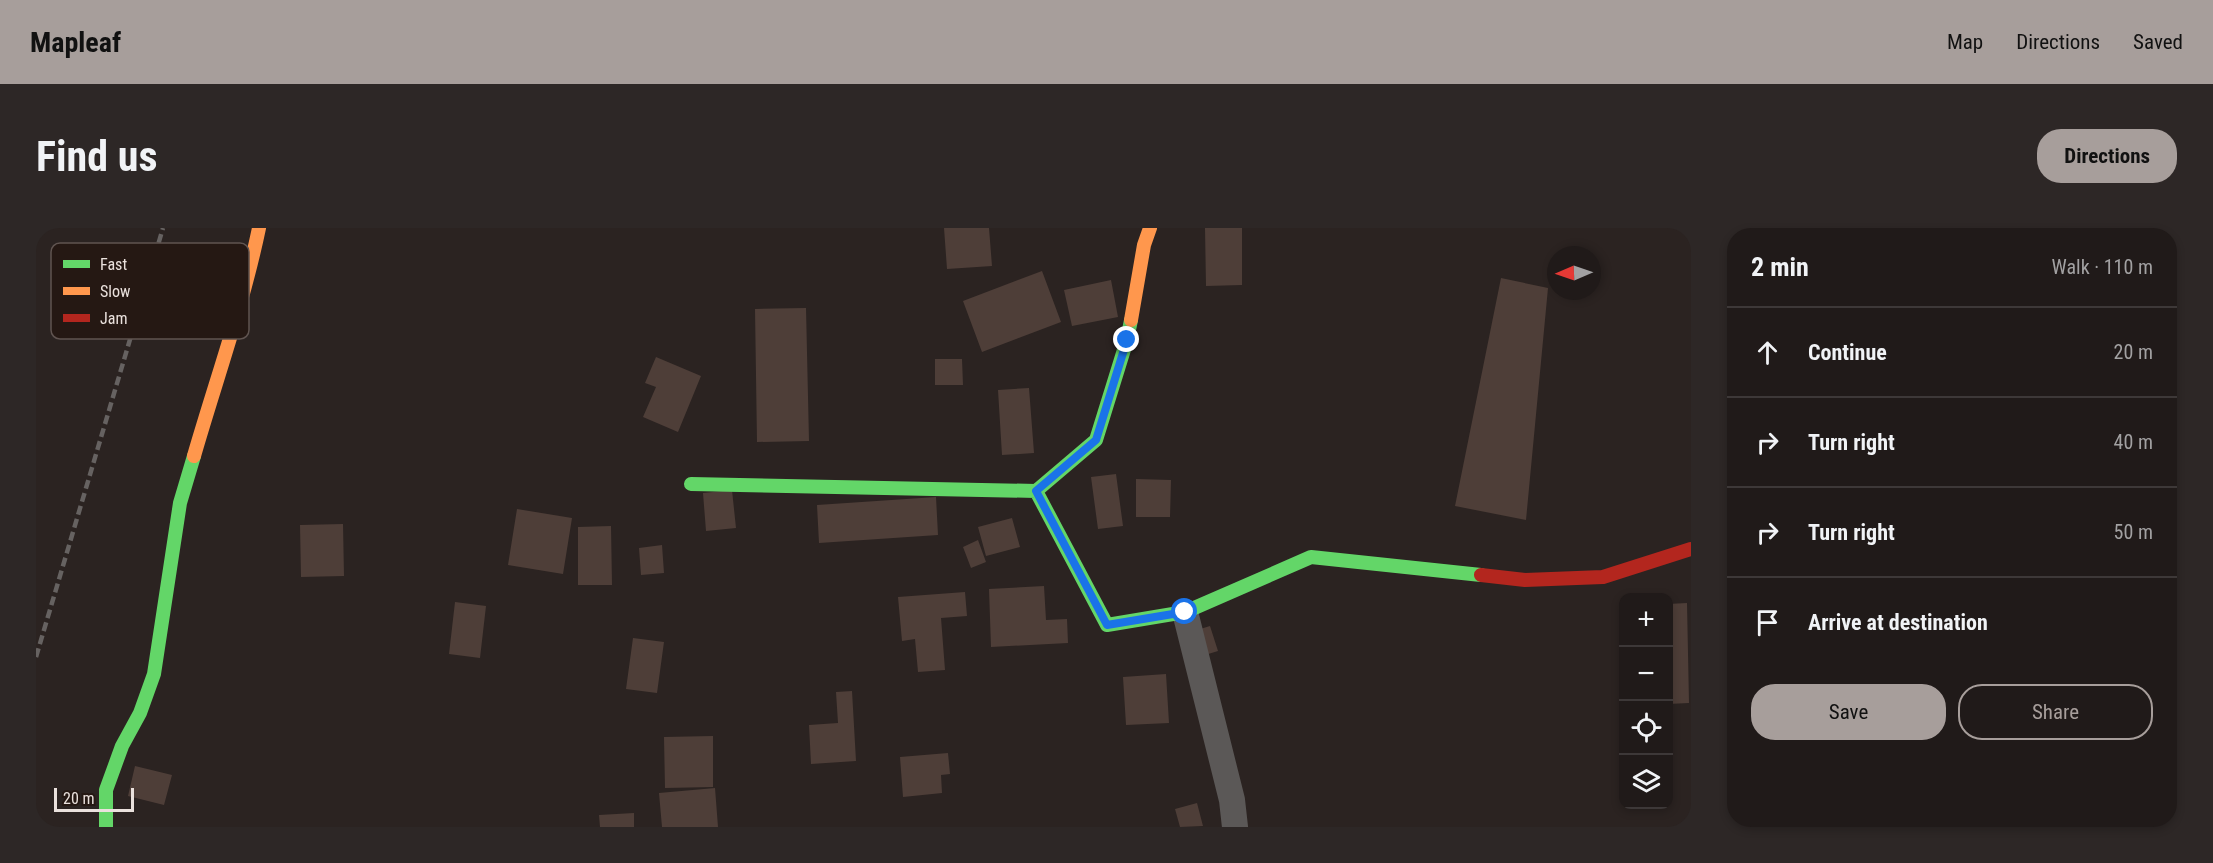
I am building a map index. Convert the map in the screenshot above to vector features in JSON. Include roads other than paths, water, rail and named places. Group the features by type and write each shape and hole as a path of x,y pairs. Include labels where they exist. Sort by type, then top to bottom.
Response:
{"street":[{"path":"249,276 259,228"},
{"path":"692,484 1036,491 1096,440 1127,340 1144,245 1150,228"},
{"path":"106,827 106,790 122,746 140,713 154,674 180,503 229,339"},
{"path":"1036,491 1107,625 1185,612 1311,557 1525,580 1603,577 1691,549"},
{"path":"1185,612 1232,800 1235,827"}],"railway":[{"path":"159,243 163,228"},
{"path":"36,657 130,339"}]}
